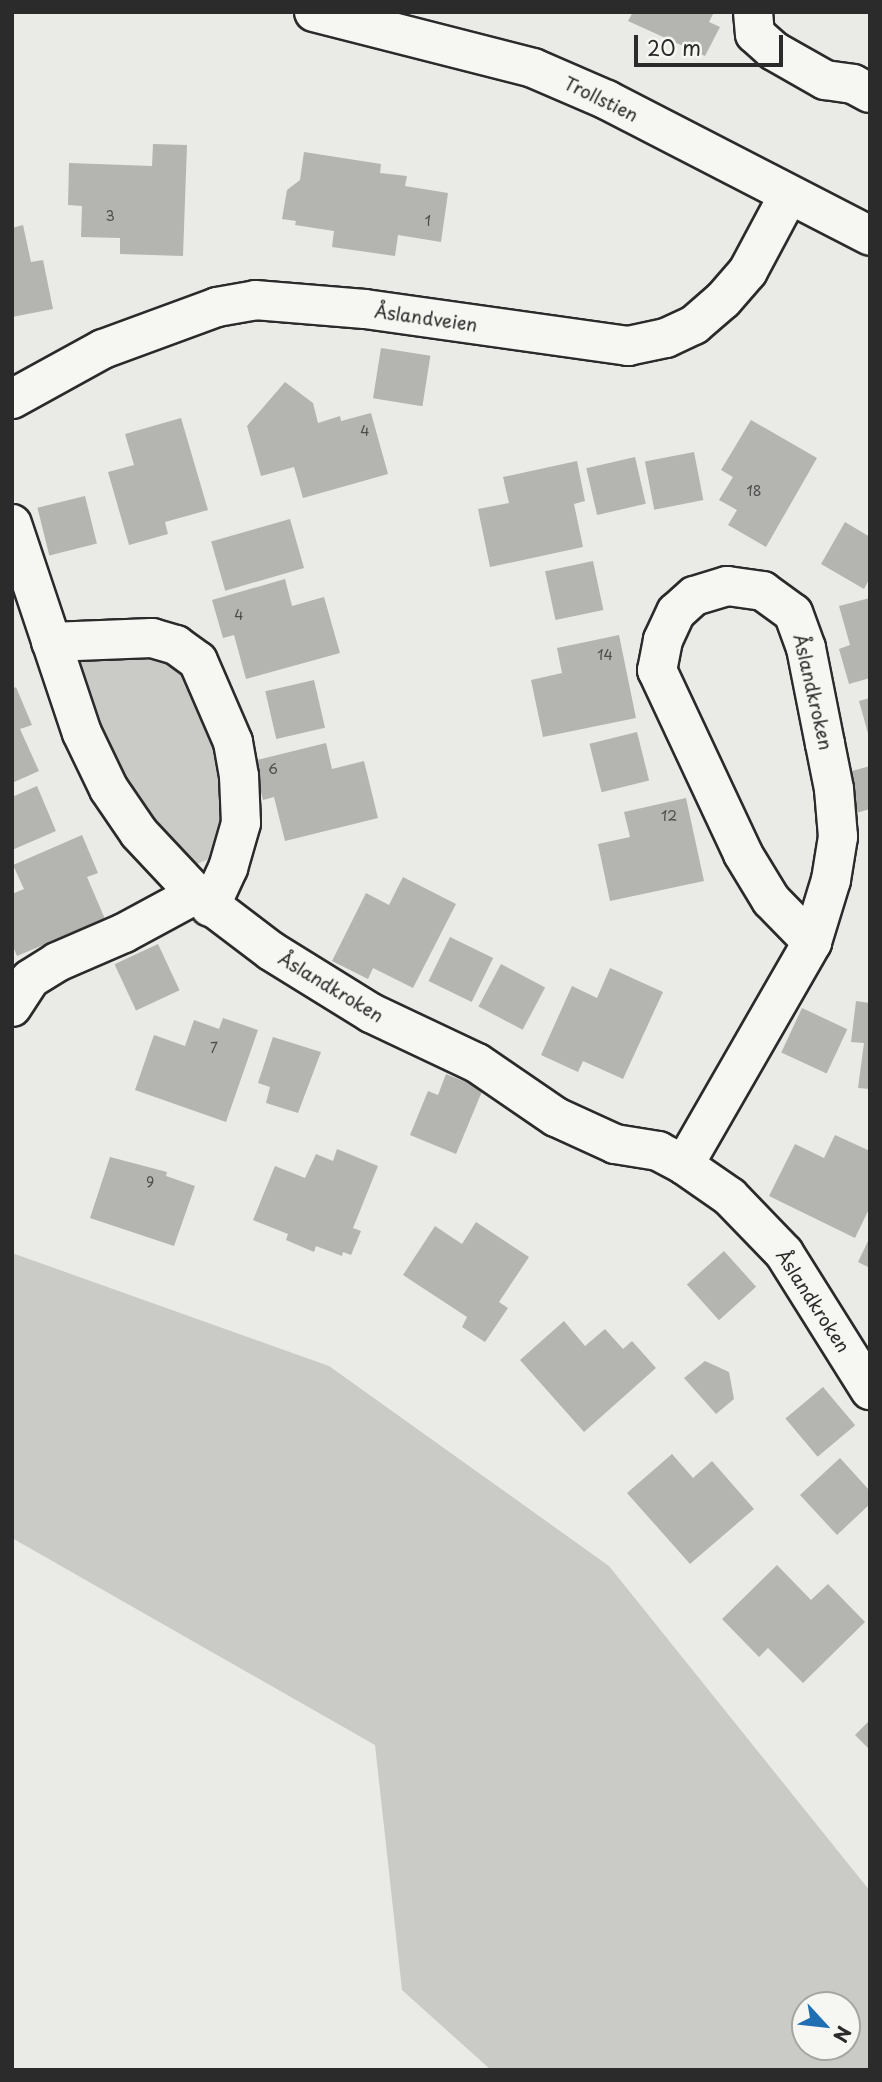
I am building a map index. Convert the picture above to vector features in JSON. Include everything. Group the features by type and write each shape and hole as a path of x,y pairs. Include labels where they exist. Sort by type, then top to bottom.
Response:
{"street":[{"name":"Trollstien","path":"314,12 533,68 607,100 788,196 870,236"},
{"path":"752,12 755,34 774,51 825,80 853,84 870,93"},
{"name":"Åslandveien","path":"12,399 113,345 217,307 255,300 365,309 628,346 666,338 694,325 723,300 748,271 788,196"},
{"name":"Åslandkroken","path":"12,524 82,733 109,789 139,833 203,900 271,951 371,1013 477,1063 556,1117 615,1143 658,1151 684,1165 730,1198 784,1253 870,1390"},
{"name":"Åslandkroken","path":"684,1165 812,942 831,880 838,838 834,789 806,648 793,613 763,591 727,586 694,596 676,612 663,640 657,670 743,855 771,900 812,942"},
{"path":"12,1007 30,979 57,962 203,900 228,868 241,823 239,776 233,742 198,661 176,645 152,638 51,642"}],"shaded area":[{"path":"152,645 199,685 228,795 216,856 197,864 187,864 134,807 73,671 79,663 91,656"},
{"path":"12,1253 329,1366 609,1566 870,1891 870,2070 491,2070 402,1990 375,1745 12,1538"}],"building":[{"path":"633,12 714,12 709,22 720,27 705,56 628,21"},
{"path":"153,144 187,145 183,256 120,254 120,238 81,237 82,206 68,205 69,163 152,166"},
{"path":"304,152 381,164 380,173 407,176 405,186 448,193 441,242 398,235 395,256 332,247 334,231 295,225 296,221 282,219 287,190 300,180"},
{"path":"23,225 31,262 43,260 53,309 12,317 12,228"},
{"path":"381,348 430,356 422,406 373,398"},
{"path":"285,382 313,403 318,423 340,416 341,421 371,413 388,474 303,498 294,467 261,476 247,426"},
{"path":"181,418 208,510 165,522 168,534 129,545 108,472 134,465 125,434"},
{"path":"751,420 817,458 766,547 728,525 737,510 719,500 733,477 721,470"},
{"path":"694,452 703,500 654,510 645,462"},
{"path":"635,457 646,504 597,515 586,468"},
{"path":"577,461 585,501 574,504 583,547 490,567 478,509 509,503 503,477"},
{"path":"85,496 97,544 49,555 37,508"},
{"path":"290,519 304,568 225,591 211,542"},
{"path":"845,522 870,537 870,578 864,589 821,564"},
{"path":"593,561 603,610 555,620 545,571"},
{"path":"285,579 292,606 324,597 340,653 246,679 234,635 223,638 212,600"},
{"path":"870,598 870,678 849,684 839,649 850,645 839,606"},
{"path":"619,635 636,718 543,737 531,680 562,673 557,648"},
{"path":"314,680 325,728 276,739 265,691"},
{"path":"16,687 32,725 20,729 39,771 12,783 12,689"},
{"path":"870,698 870,737 869,737 859,701"},
{"path":"637,732 649,781 602,792 589,744"},
{"path":"326,743 332,769 364,761 378,818 285,841 274,797 263,800 253,761"},
{"path":"870,766 870,809 856,813 845,773"},
{"path":"37,786 56,831 12,850 12,797"},
{"path":"686,798 704,881 610,901 598,844 630,837 624,812"},
{"path":"82,835 98,873 87,877 105,919 17,956 12,944 12,894 24,889 13,865"},
{"path":"403,877 456,904 413,988 373,968 368,979 332,961 366,893 389,905"},
{"path":"450,937 493,958 472,1002 429,981"},
{"path":"158,944 180,990 136,1011 114,964"},
{"path":"501,964 545,987 523,1030 478,1006"},
{"path":"610,968 663,992 623,1079 583,1061 578,1072 541,1055 572,986 597,998"},
{"path":"856,1001 870,1003 870,1089 858,1088 864,1043 851,1042"},
{"path":"802,1008 847,1029 827,1074 781,1052"},
{"path":"223,1018 258,1030 226,1122 135,1090 154,1035 185,1046 194,1020 219,1029"},
{"path":"273,1037 321,1052 298,1113 266,1103 270,1087 258,1083"},
{"path":"446,1074 483,1089 456,1154 410,1135 428,1091 438,1095"},
{"path":"835,1135 870,1151 870,1207 855,1238 769,1196 795,1144 824,1158"},
{"path":"337,1149 378,1166 353,1228 361,1231 351,1255 343,1252 342,1256 316,1246 314,1252 286,1240 288,1234 253,1220 275,1166 305,1178 316,1154 333,1161"},
{"path":"110,1157 167,1172 166,1176 195,1186 174,1246 90,1218"},
{"path":"476,1222 529,1257 499,1302 508,1308 485,1342 462,1327 467,1317 403,1275 435,1226 462,1244"},
{"path":"870,1237 870,1268 858,1262"},
{"path":"724,1251 756,1287 719,1320 687,1284"},
{"path":"564,1321 585,1346 605,1329 623,1349 632,1341 656,1368 584,1432 520,1360"},
{"path":"705,1361 729,1372 734,1399 716,1414 684,1378"},
{"path":"823,1387 855,1425 818,1457 785,1418"},
{"path":"672,1454 693,1478 712,1461 754,1509 690,1564 627,1493"},
{"path":"840,1458 870,1491 870,1504 837,1535 800,1495"},
{"path":"777,1565 811,1600 828,1584 865,1622 803,1683 768,1648 759,1657 722,1619"},
{"path":"870,1720 870,1750 855,1735"}]}
